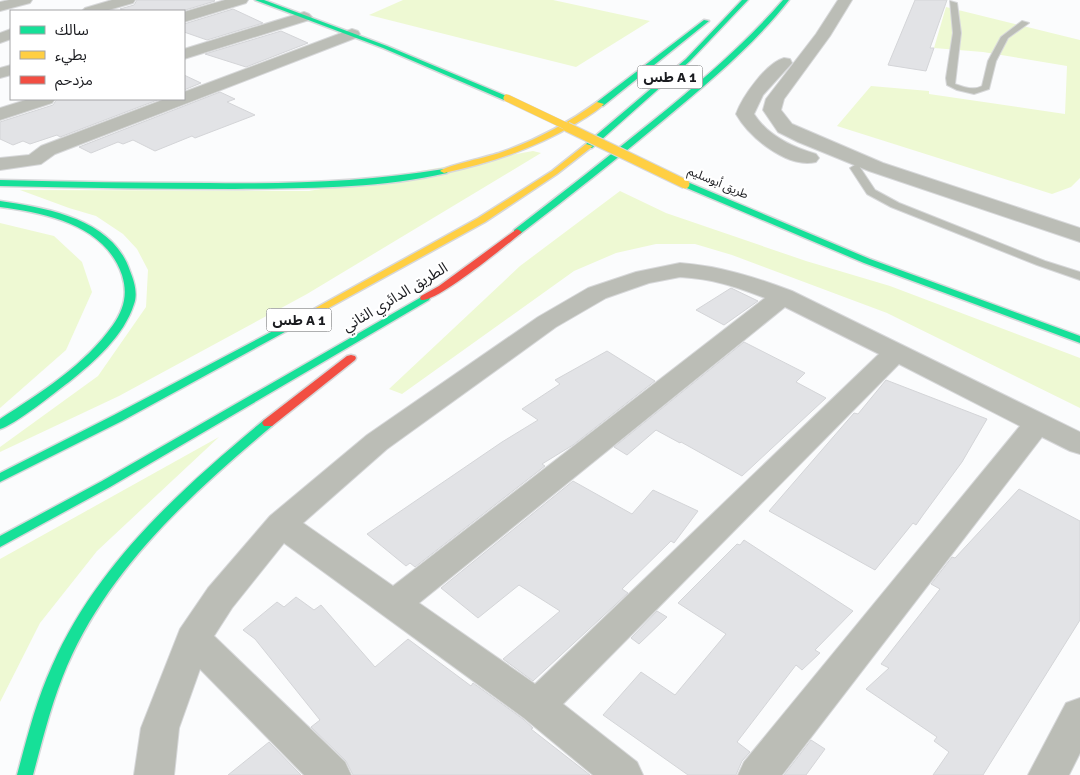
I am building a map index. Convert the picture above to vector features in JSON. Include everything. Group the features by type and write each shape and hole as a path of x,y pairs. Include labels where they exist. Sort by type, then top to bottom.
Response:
{"main road":[{"name":"طريق أبوسليم","path":"258,0 352,34 507,98 685,184 867,261 1080,340"},
{"path":"0,183 315,186 405,177 485,162 539,142 608,98 635,75 734,0"},
{"name":"الطريق الدائري الثاني","path":"0,478 288,326 493,212 546,178 588,147 660,87 729,19 745,0"},
{"name":"الطريق الدائري الثاني","path":"0,542 114,479 443,288 589,177 708,80 772,17 786,0"},
{"name":"طريق أبوسليم","path":"352,34 395,43 436,56"},
{"path":"566,110 646,147"},
{"path":"0,204 20,206 73,220 110,242 130,273 129,306 103,344 51,390 0,425"},
{"path":"375,340 443,288"},
{"path":"25,775 42,707 74,637 98,597 124,562 176,504 217,465 360,352"}],"street":[{"path":"0,6 25,0"},
{"path":"93,10 128,0"},
{"path":"185,17 241,0"},
{"path":"845,0 826,26 783,63 755,93 748,103 746,114 757,132 786,150 807,158 908,177"},
{"path":"185,54 304,17"},
{"path":"826,26 822,36 775,98 772,110 785,128 876,167 1080,235"},
{"path":"185,97 352,34"},
{"path":"0,114 43,100"},
{"path":"0,164 34,160 48,150 178,100"},
{"path":"154,775 160,728 193,639 220,598 281,524 377,442 548,322 597,293 644,276 680,270 717,274 742,280 783,296 1080,444"},
{"path":"393,604 783,296"},
{"path":"537,706 896,352"},
{"path":"758,775 1038,423"},
{"path":"281,524 537,706 623,775"},
{"path":"193,639 331,775"},
{"path":"1048,775 1080,715"}],"lane":[{"path":"953,3 957,33 950,78 951,86 973,91 983,90 986,87 992,61 1005,37 1025,23"},
{"path":"855,168 871,192 895,205 1041,263 1080,276"}],"green space":[{"path":"403,0 553,0 650,21 576,67 369,15"},
{"path":"946,7 1080,40 1080,178 1071,187 1052,194 837,126 871,86 929,91 929,94 1065,114 1067,66 983,52 934,48"},
{"path":"533,151 541,153 307,294 119,396 0,452 0,447 98,376 146,307 148,270 137,249 123,234 96,216 20,190 309,191"},
{"path":"620,191 666,213 806,261 890,286 1080,358 1080,408 887,313 732,255 695,244 656,244 616,253 574,271 402,394 389,389 520,266"},
{"path":"0,223 54,236 82,262 92,292 66,350 0,408"},
{"path":"219,437 97,551 40,623 0,702 0,559"}],"building":[{"path":"137,0 215,1 185,10 120,9 134,5"},
{"path":"915,0 947,0 930,48 934,48 926,71 888,65"},
{"path":"233,9 263,23 207,40 185,32 185,24"},
{"path":"281,31 308,43 246,67 205,54"},
{"path":"185,75 201,83 185,90"},
{"path":"220,92 235,99 227,102 255,115 195,138 192,136 155,151 133,140 123,144 118,142 91,153 79,147"},
{"path":"56,100 157,100 60,137 57,135 30,144 23,141 13,145 0,139 0,122 53,105"},
{"path":"731,288 758,301 724,325 696,310"},
{"path":"744,342 805,373 796,382 826,398 742,476 656,430 627,455 614,447"},
{"path":"607,351 655,381 573,445 542,464 545,466 415,567 410,563 406,566 367,534 502,442 538,420 522,409 560,384 555,380"},
{"path":"886,380 987,419 962,462 916,525 913,523 875,570 769,511 854,413 858,414"},
{"path":"573,481 632,514 653,490 698,511 674,543 671,541 622,589 628,593 533,681 503,659 560,611 519,585 478,618 441,588"},
{"path":"1019,489 1080,521 1080,620 983,775 933,775 949,752 934,741 937,737 866,689 889,668 881,664 940,589 931,584 952,557 955,558"},
{"path":"744,540 853,611 815,650 820,653 802,670 796,665 737,742 750,752 742,761 736,775 688,775 603,715 641,672 675,695 726,634 678,603 737,544 740,545"},
{"path":"296,597 314,610 321,605 375,667 408,639 471,686 473,683 523,719 533,728 531,729 590,775 353,775 346,761 311,727 320,720 255,639 243,630 277,602 284,607"},
{"path":"657,611 667,617 639,644 631,638"},
{"path":"811,740 825,749 806,775 784,775"},
{"path":"269,742 301,775 228,775"}],"traffic: fast":[{"path":"258,0 385,47 507,98"},
{"path":"589,146 688,60 745,0"},
{"path":"517,232 694,91 742,47 786,0"},
{"path":"600,104 706,21"},
{"path":"0,183 166,186 305,185 389,180 444,171"},
{"path":"685,184 867,261 1080,340"},
{"path":"0,204 59,216 96,234 111,246 123,262 129,281 130,294 129,304 118,325 90,358 72,374 0,425"},
{"path":"0,542 106,484 425,298"},
{"path":"0,478 118,418 290,325"},
{"path":"25,775 42,712 59,667 84,618 105,586 154,527 209,473 268,423"}],"traffic: slow":[{"path":"507,98 685,184"},
{"path":"444,171 506,154 526,146 564,128 600,104"},
{"path":"290,325 481,220 519,197 589,146"}],"traffic: jam":[{"path":"425,298 443,288 517,232"},
{"path":"268,423 351,358"}]}
